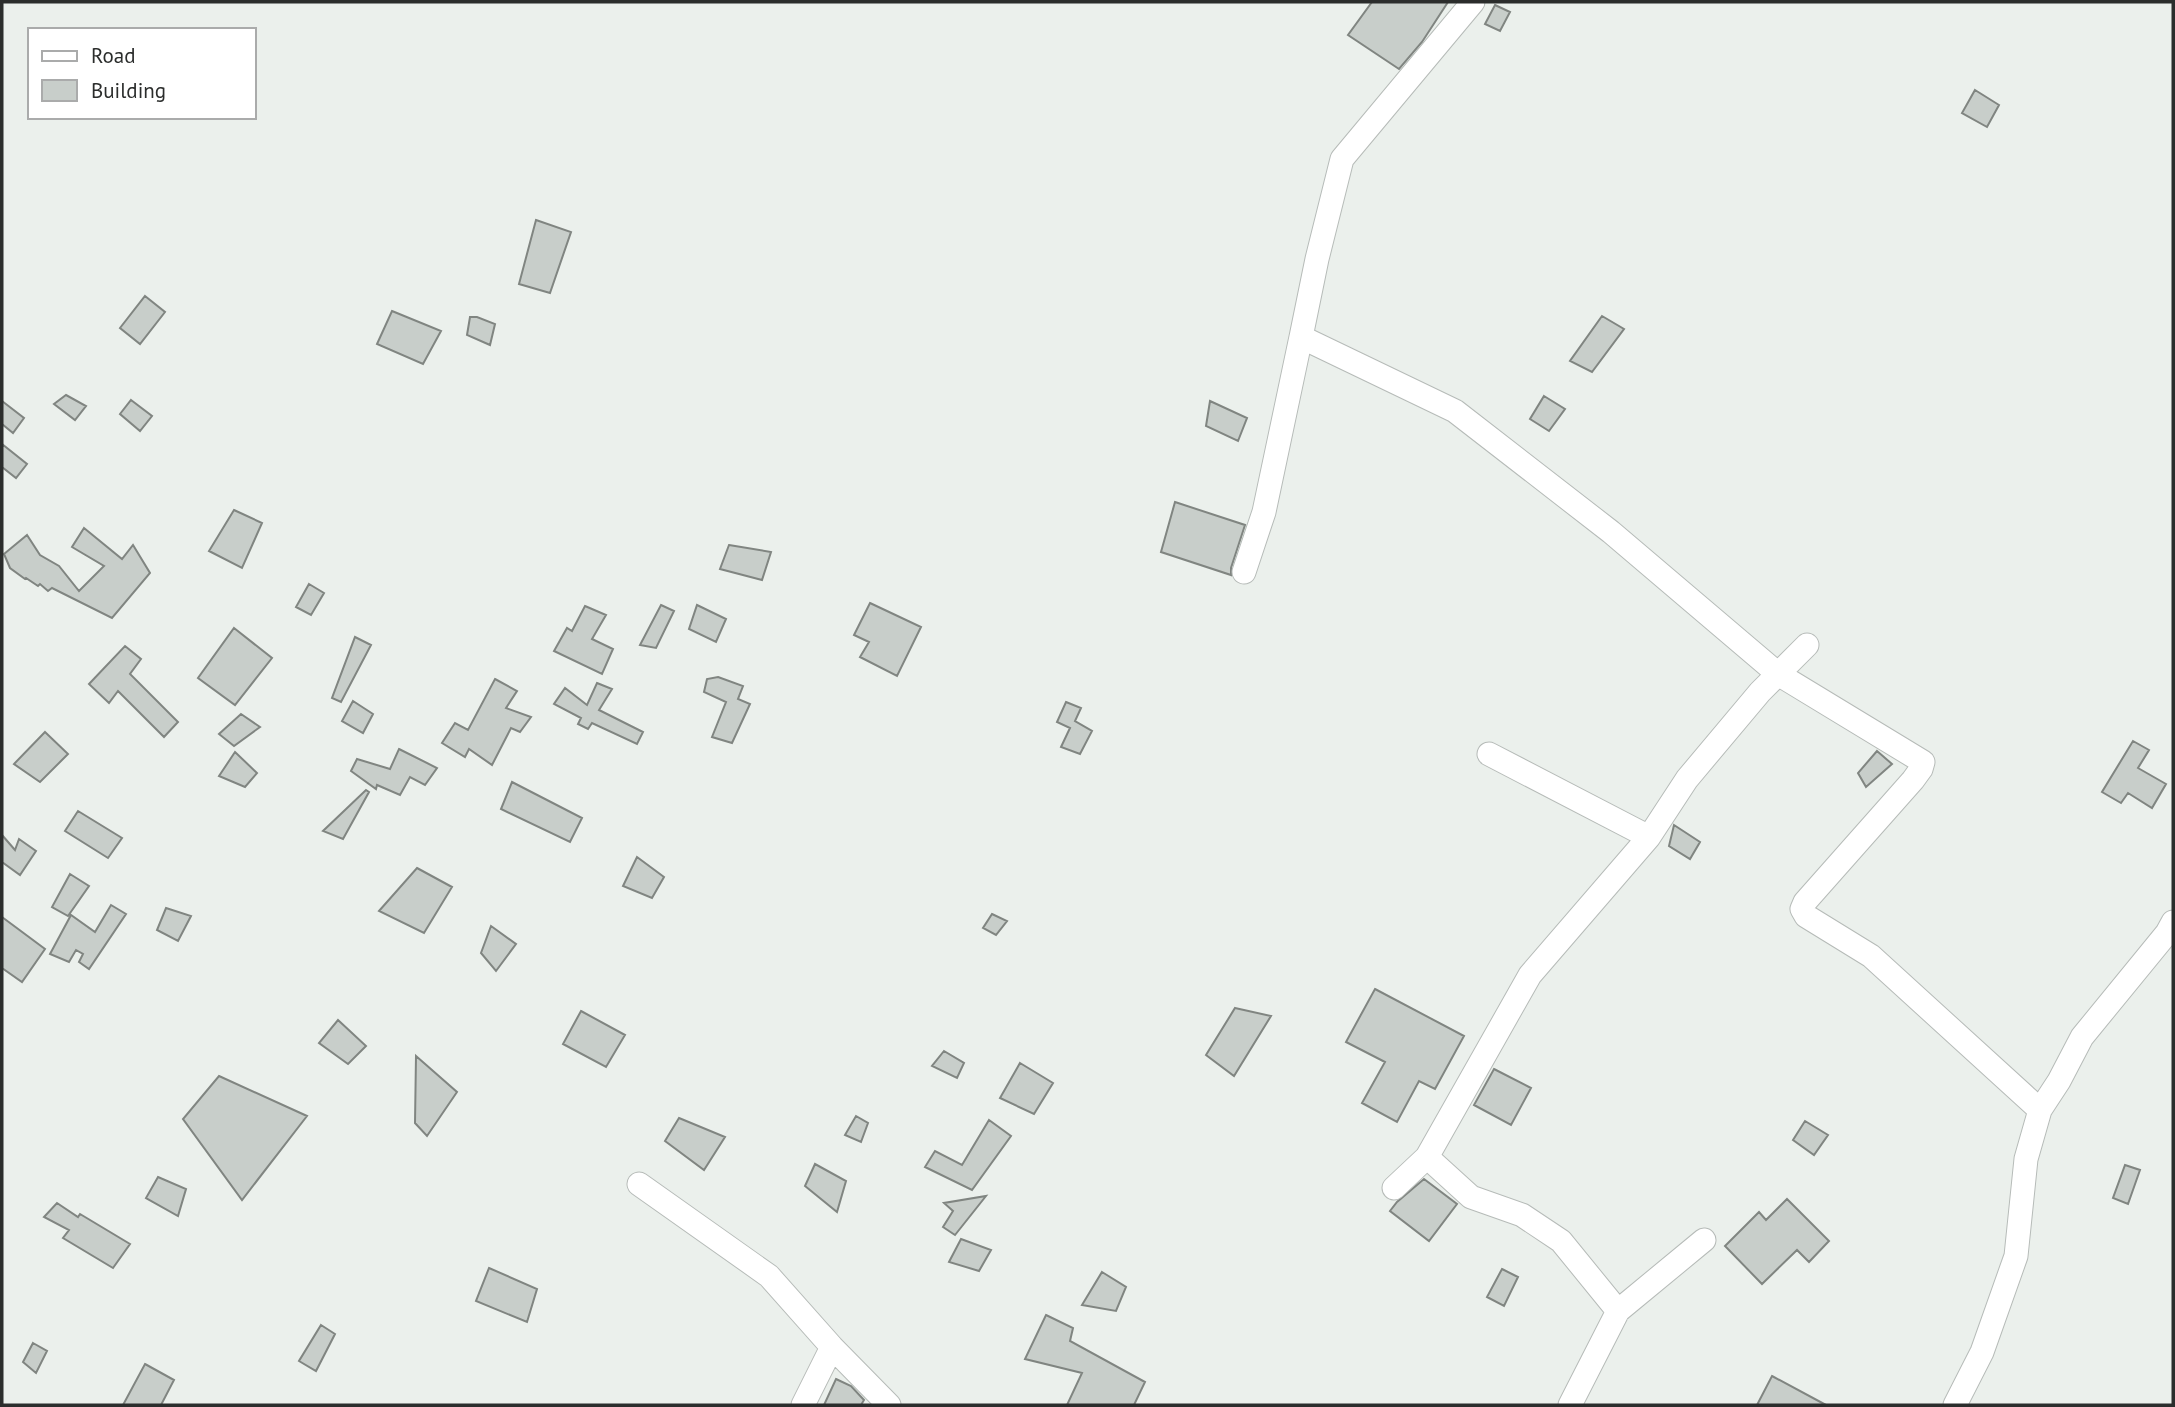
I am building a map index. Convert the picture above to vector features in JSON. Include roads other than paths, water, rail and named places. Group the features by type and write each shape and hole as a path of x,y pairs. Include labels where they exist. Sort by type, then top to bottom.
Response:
{"street":[{"path":"1244,572 1264,512 1317,260 1342,159 1473,2"},
{"path":"1301,337 1455,411 1611,532 1778,674 1923,762 1913,780 1805,902 1802,909 1806,916 1871,956 2040,1110"},
{"path":"1394,1188 1427,1157 1530,975 1649,836 1687,779 1760,692 1807,645"},
{"path":"1489,754 1649,836"},
{"path":"1955,1405 1982,1352 2016,1256 2026,1159 2040,1110 2082,1037 2167,933 2173,922"},
{"path":"1427,1157 1471,1197 1522,1215 1561,1241 1618,1311"},
{"path":"639,1184 769,1276 832,1347 889,1405"},
{"path":"1570,1405 1618,1311 1704,1240"},
{"path":"803,1405 832,1347"}]}
